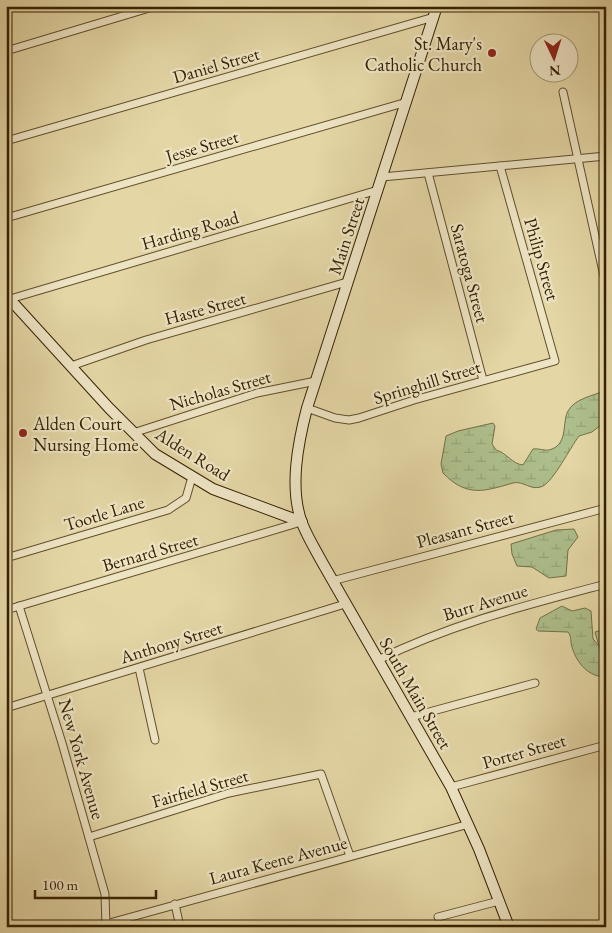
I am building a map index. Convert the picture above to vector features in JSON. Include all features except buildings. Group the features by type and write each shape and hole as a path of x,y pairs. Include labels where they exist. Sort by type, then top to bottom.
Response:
{"main road":[{"name":"Main Street","path":"296,478 299,443 307,408 437,6"},
{"name":"Alden Road","path":"8,297 133,433 156,454 192,477 225,494 302,522"},
{"name":"South Main Street","path":"296,478 302,522 332,581 451,787 469,824 509,927"}],"street":[{"path":"6,51 156,6"},
{"name":"Daniel Street","path":"6,142 434,17"},
{"path":"563,92 606,286"},
{"name":"Jesse Street","path":"6,218 406,102"},
{"path":"382,177 606,156"},
{"name":"Philip Street","path":"500,166 555,361"},
{"name":"Saratoga Street","path":"428,172 484,380"},
{"name":"Harding Road","path":"8,297 378,190"},
{"name":"Haste Street","path":"71,366 146,340 347,282"},
{"name":"Springhill Street","path":"307,408 335,418 354,419 555,361"},
{"name":"Nicholas Street","path":"133,433 257,393 316,381"},
{"name":"Tootle Lane","path":"6,558 168,510 186,498 192,477"},
{"name":"Pleasant Street","path":"332,581 606,508"},
{"name":"Bernard Street","path":"6,610 302,522"},
{"name":"Burr Avenue","path":"378,660 427,637 477,619 606,584"},
{"name":"Anthony Street","path":"6,708 345,604"},
{"name":"New York Avenue","path":"19,606 48,695 105,894 106,925"},
{"path":"138,668 155,740"},
{"path":"411,717 535,683"},
{"name":"Porter Street","path":"451,787 606,745"},
{"name":"Fairfield Street","path":"89,837 229,793 321,774 350,856"},
{"name":"Laura Keene Avenue","path":"95,927 469,824"},
{"path":"438,917 499,901"},
{"path":"175,904 180,927"}],"green space":[{"path":"606,390 606,421 592,432 579,436 557,471 543,486 535,488 520,483 513,483 485,490 468,489 452,481 443,473 441,464 446,436 458,431 493,423 495,426 492,444 496,450 516,463 523,465 533,449 550,450 557,446 563,437 568,411 575,403"},
{"path":"574,529 578,537 568,550 566,576 549,578 532,567 517,566 512,554 511,544 556,530"},
{"path":"562,606 572,611 585,608 591,611 593,639 606,654 606,677 594,675 580,664 571,645 568,632 538,631 536,629 540,618"},
{"path":"606,629 606,660 603,660 595,632"}],"place":[{"name":"St. Mary's Catholic Church","path":"492,53"},
{"name":"Alden Court Nursing Home","path":"23,433"}]}
